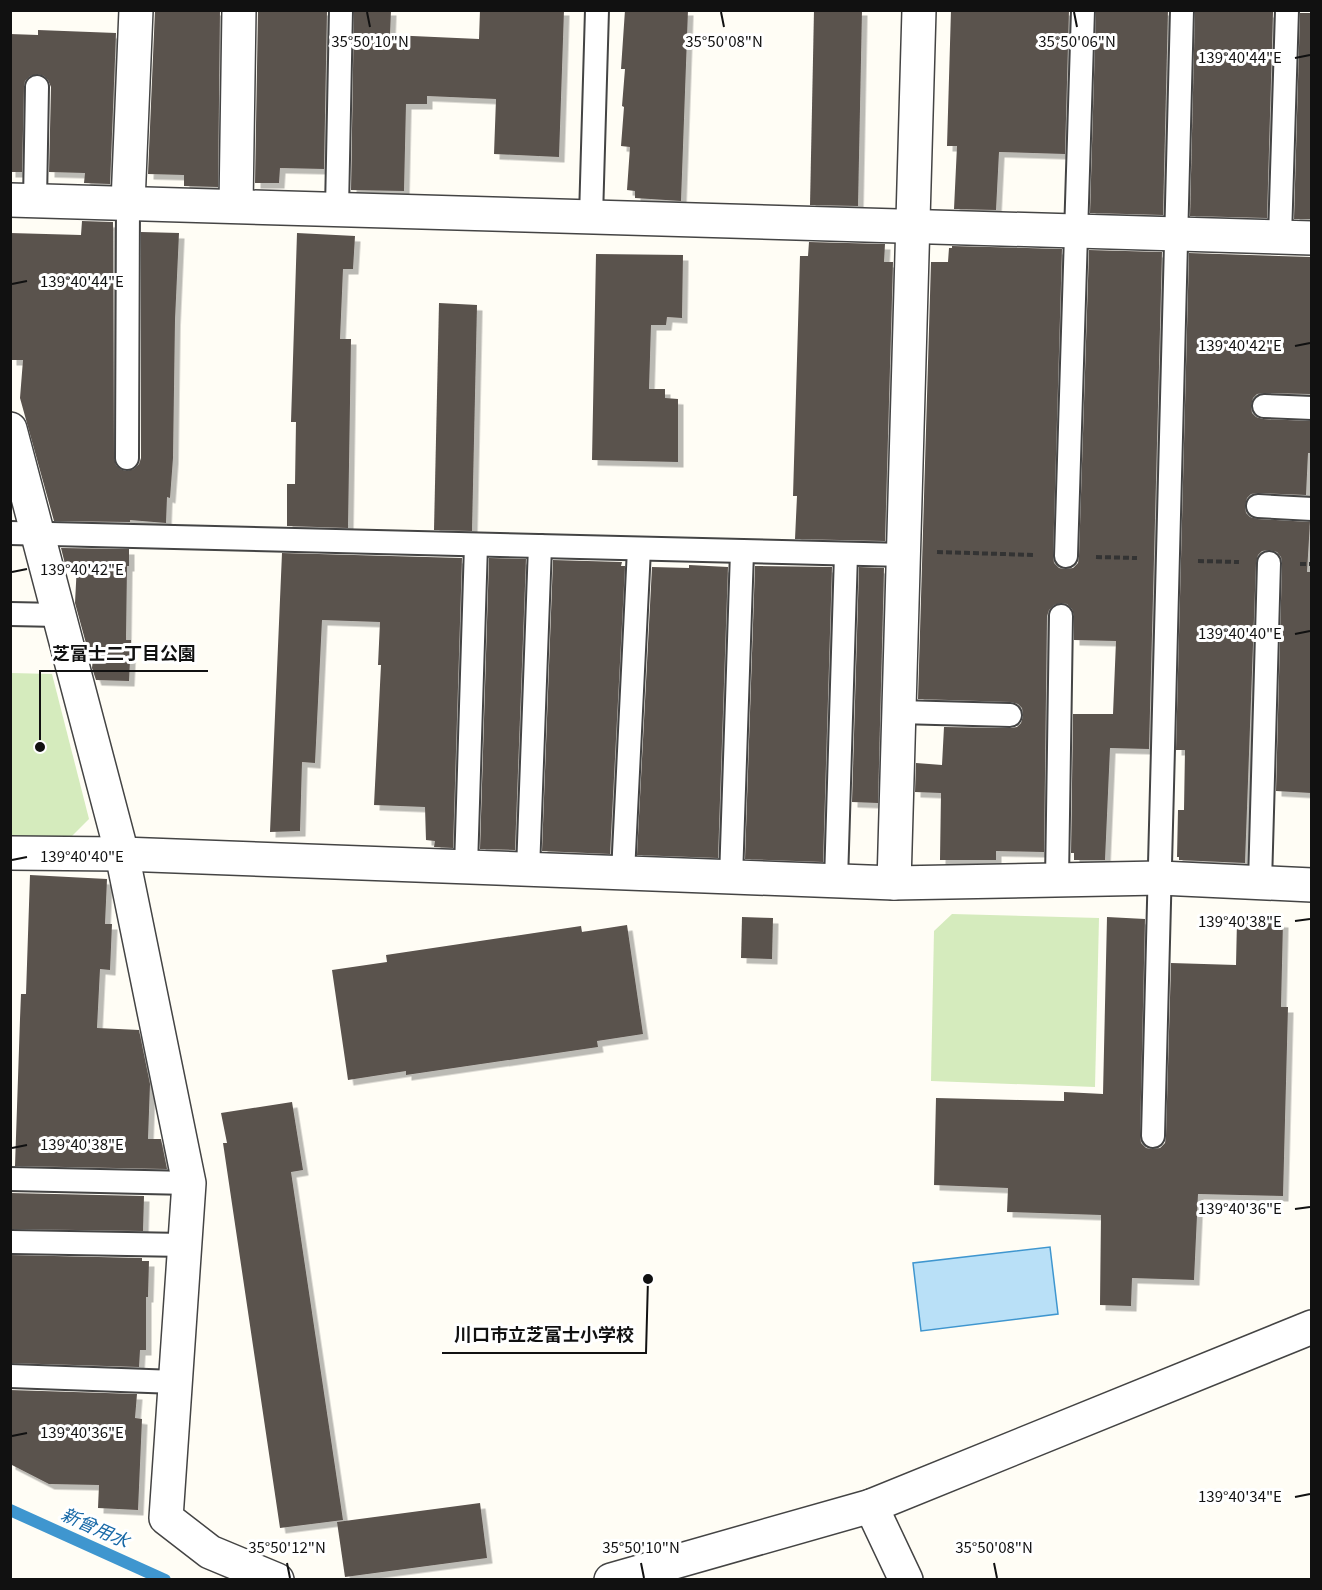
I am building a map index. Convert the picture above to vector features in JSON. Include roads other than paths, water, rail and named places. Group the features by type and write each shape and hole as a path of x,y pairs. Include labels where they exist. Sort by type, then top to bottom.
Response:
{"street":[{"path":"128,203 136,10"},
{"path":"236,206 239,10"},
{"path":"894,883 919,10"},
{"path":"23,200 1296,237"},
{"path":"10,429 24,533 59,615 122,854 189,1183 166,1518 210,1552 277,1580"},
{"path":"10,874 11,853 122,854 894,883 1160,878 1311,885"},
{"path":"611,1580 871,1506 1311,1326"},
{"path":"871,1506 906,1580"}],"lane":[{"path":"337,209 341,10"},
{"path":"591,217 597,10"},
{"path":"1066,556 1083,10"},
{"path":"1153,1136 1182,10"},
{"path":"1287,10 1296,237"},
{"path":"23,200 37,87"},
{"path":"128,203 128,459"},
{"path":"1264,406 1311,408"},
{"path":"1258,506 1311,510"},
{"path":"24,533 742,552 904,553"},
{"path":"466,867 476,545"},
{"path":"528,870 540,546"},
{"path":"623,873 639,549"},
{"path":"731,878 742,552"},
{"path":"836,881 846,554"},
{"path":"1260,883 1269,563"},
{"path":"10,614 59,615"},
{"path":"1057,881 1061,616"},
{"path":"899,712 1010,715"},
{"path":"10,1179 189,1183"},
{"path":"12,1242 185,1245"},
{"path":"10,1376 176,1382"}],"water":[{"path":"1050,1247 1058,1314 921,1331 913,1263"}],"waterway":[{"name":"新曾用水","path":"10,1510 165,1580"}],"place":[{"name":"芝富士二丁目公園","path":"40,747"},
{"name":"川口市立芝富士小学校","path":"648,1279"}]}
